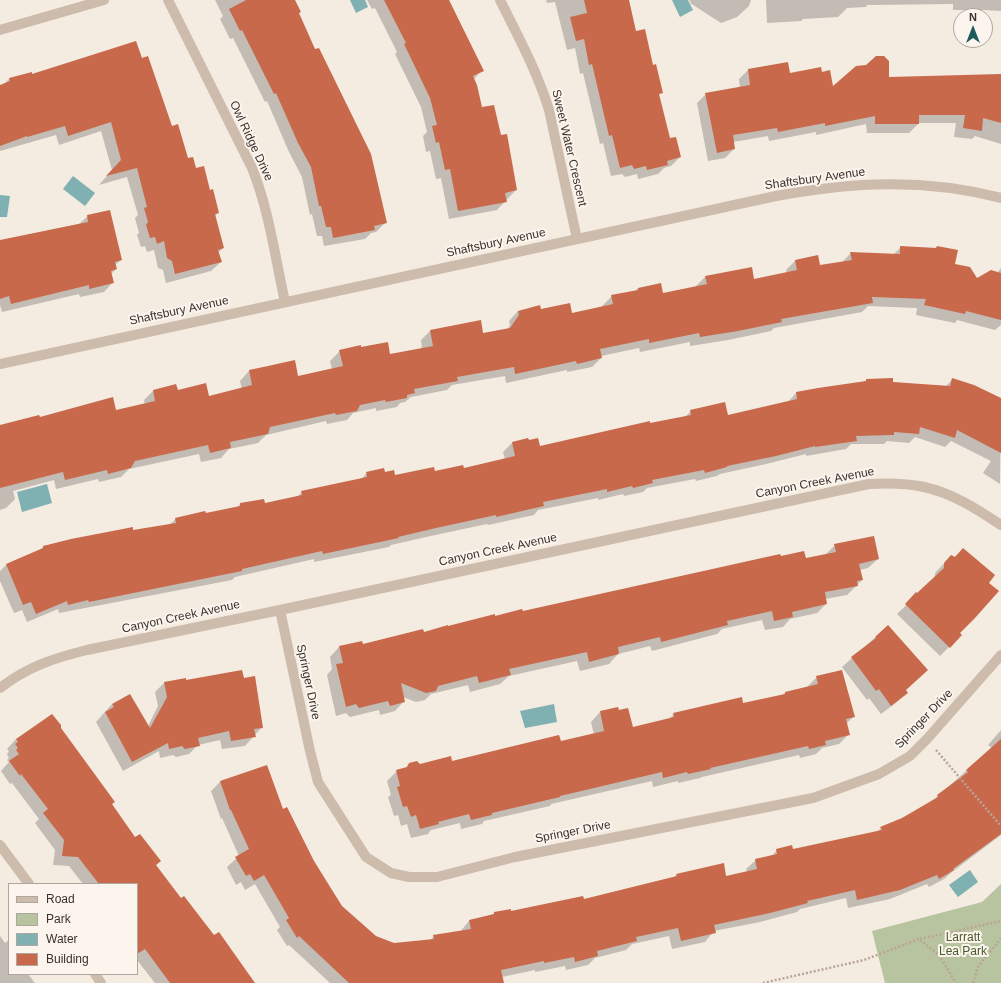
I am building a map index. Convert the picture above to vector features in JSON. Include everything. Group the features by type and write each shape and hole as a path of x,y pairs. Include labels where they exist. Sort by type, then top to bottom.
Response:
{"street":[{"path":"0,30 104,0"},
{"name":"Owl Ridge Drive","path":"168,0 252,168 259,186 265,207 285,302"},
{"name":"Sweet Water Crescent","path":"500,0 532,64 543,90 549,110 577,239"},
{"name":"Shaftsbury Avenue","path":"0,364 776,196 859,184 898,184 949,188 1001,198"},
{"name":"Canyon Creek Avenue","path":"0,688 10,680 59,656 869,484 896,483 924,487 963,501 1001,525"},
{"name":"Springer Drive","path":"280,610 318,782 366,857 391,873 409,877 437,877 515,857 814,798 879,774 910,756 1001,656"},
{"path":"0,845 28,883"},
{"path":"95,975 101,983"}],"path":[{"path":"927,739 1001,826"},
{"path":"763,983 864,960 919,939 1001,921"},
{"path":"973,983 978,967 1001,938"},
{"path":"919,939 939,955 956,983"}],"green space":[{"name":"Larratt Lea Park","path":"1001,884 1001,983 885,983 872,931 982,902"}],"water":[{"path":"350,0 365,0 368,7 356,13"},
{"path":"672,0 688,0 693,10 680,17"},
{"path":"73,176 95,193 85,206 63,189"},
{"path":"0,195 10,196 7,217 0,217"},
{"path":"47,484 52,503 22,512 17,492"},
{"path":"554,704 557,722 525,728 520,711"},
{"path":"970,870 978,882 958,897 949,885"}],"building":[{"path":"246,0 295,0 301,12 299,13 315,49 319,48 371,154 387,223 374,226 375,230 333,238 331,227 326,227 321,206 319,206 311,167 298,143 276,93 274,94 242,30 240,31 229,9"},
{"path":"384,0 449,0 484,71 473,76 477,85 482,107 494,105 501,135 507,134 517,190 505,193 507,202 458,211 450,169 445,170 439,142 436,143 432,126 437,125 430,98 404,44 406,43"},
{"path":"584,0 629,0 636,31 645,29 653,65 656,64 663,93 659,94 670,138 676,137 681,157 667,161 668,165 647,170 646,166 634,169 632,165 620,168 612,135 609,136 592,64 589,65 584,39 576,41 570,17 587,13"},
{"path":"136,41 142,58 148,56 172,126 178,124 188,158 193,157 196,168 204,166 210,190 213,189 219,213 215,214 224,248 218,250 222,262 175,274 172,261 167,258 164,241 157,244 155,237 150,238 146,225 148,222 144,208 147,207 137,168 106,176 121,160 111,122 68,136 65,126 27,136 0,146 0,85 10,81 9,78 32,72 32,74"},
{"path":"876,56 884,56 889,61 889,77 1001,74 1001,123 983,118 982,131 963,128 965,115 919,115 919,124 875,124 875,116 825,126 825,123 778,132 777,128 733,135 735,149 717,153 705,93 750,85 748,69 788,62 790,73 821,67 822,72 830,70 833,86 856,66 866,65"},
{"path":"110,210 122,260 115,262 117,269 111,271 114,283 89,289 89,285 11,304 9,296 0,299 0,240 88,222 87,215"},
{"path":"900,246 936,248 937,246 958,250 955,264 970,267 977,278 991,270 1001,273 1001,320 966,311 965,314 924,305 926,299 872,297 873,303 781,319 782,322 738,331 700,337 699,333 649,343 649,339 600,349 602,358 577,364 576,361 515,374 514,367 457,377 458,381 414,389 415,393 407,395 407,398 386,402 385,400 360,405 357,411 336,415 335,413 270,427 268,434 230,442 231,448 210,453 208,445 135,461 131,468 108,474 107,470 65,480 63,472 0,488 0,425 39,415 40,417 113,397 116,410 155,401 153,390 176,384 178,390 206,383 209,396 252,385 249,370 295,360 298,376 343,366 339,350 361,345 361,347 388,342 390,354 433,346 430,330 481,320 483,333 510,328 519,315 518,311 540,305 541,309 570,303 572,313 613,304 611,295 638,290 638,288 661,283 663,293 707,284 705,276 752,267 754,279 797,270 795,260 818,255 820,265 852,260 850,252 900,254"},
{"path":"893,378 893,382 950,386 952,378 974,385 1001,398 1001,453 957,430 955,438 920,427 919,434 894,432 894,435 856,436 857,441 815,446 727,466 705,473 704,470 652,480 653,483 633,488 632,486 607,492 607,489 543,502 544,506 436,528 398,537 399,538 323,554 322,551 242,569 242,571 89,602 88,600 68,605 67,601 36,614 31,602 23,605 6,564 43,548 43,546 133,527 133,530 176,523 175,518 205,511 206,513 240,506 240,503 264,499 265,503 302,495 301,491 367,477 366,472 384,468 385,472 394,470 395,475 434,467 435,471 463,465 464,468 515,456 512,442 528,438 529,440 538,438 540,446 650,421 650,423 691,415 690,410 725,402 728,415 797,399 796,392 866,381 866,379"},
{"path":"874,536 879,559 859,564 863,580 857,581 858,586 825,592 827,604 792,612 793,617 774,621 772,611 727,621 728,625 661,642 660,637 618,647 619,654 589,662 587,652 509,669 511,675 479,683 477,676 438,686 436,691 426,693 401,683 405,702 390,706 388,701 359,708 356,704 346,707 336,664 343,663 339,646 362,641 363,644 423,629 424,632 495,614 495,616 522,609 523,611 780,554 781,556 804,551 806,558 836,552 834,544"},
{"path":"963,548 995,575 989,583 999,591 960,633 962,635 950,648 905,604 916,592 917,593 944,568 944,563 951,555 955,557"},
{"path":"888,625 928,670 906,690 908,693 891,706 879,689 876,691 851,657 876,638 875,637"},
{"path":"242,670 244,678 255,676 263,728 254,729 256,737 231,741 229,731 198,738 200,746 185,749 182,746 169,749 168,743 132,762 105,712 114,707 112,704 130,694 150,728 167,697 164,682 186,678 186,680"},
{"path":"842,670 855,717 846,719 850,735 825,741 826,745 809,749 808,746 688,774 687,772 663,778 662,772 492,813 492,815 471,820 469,814 438,822 439,824 420,829 416,815 411,817 407,806 403,807 397,787 400,786 396,770 407,767 409,763 417,761 420,764 451,756 452,761 559,735 561,741 604,731 600,711 618,707 619,710 628,708 633,727 674,717 673,713 742,697 743,703 785,694 785,692 818,684 816,676"},
{"path":"52,714 115,802 112,804 135,837 140,834 161,861 156,865 181,898 184,896 214,935 219,932 255,983 170,983 145,949 138,953 138,883 98,883 78,857 62,856 64,840 43,813 48,809 9,761 19,754 16,750 18,748 15,744 18,742 16,739"},
{"path":"1001,739 1001,834 953,869 954,870 939,879 937,875 900,890 857,900 855,890 807,901 808,903 770,913 714,925 716,933 681,941 678,928 636,937 637,941 597,951 598,956 575,962 574,957 544,963 544,961 501,970 504,983 349,983 299,936 297,938 286,920 289,918 264,875 254,881 250,874 246,876 235,857 249,849 230,810 220,781 267,765 283,809 287,807 314,861 342,906 376,936 394,943 434,939 433,935 471,929 469,920 494,914 494,912 511,909 511,911 583,896 584,899 677,876 676,874 724,863 726,876 757,869 755,859 777,854 776,849 792,845 793,849 882,830 880,827 902,818 938,797 937,795 968,772 966,770"}]}
